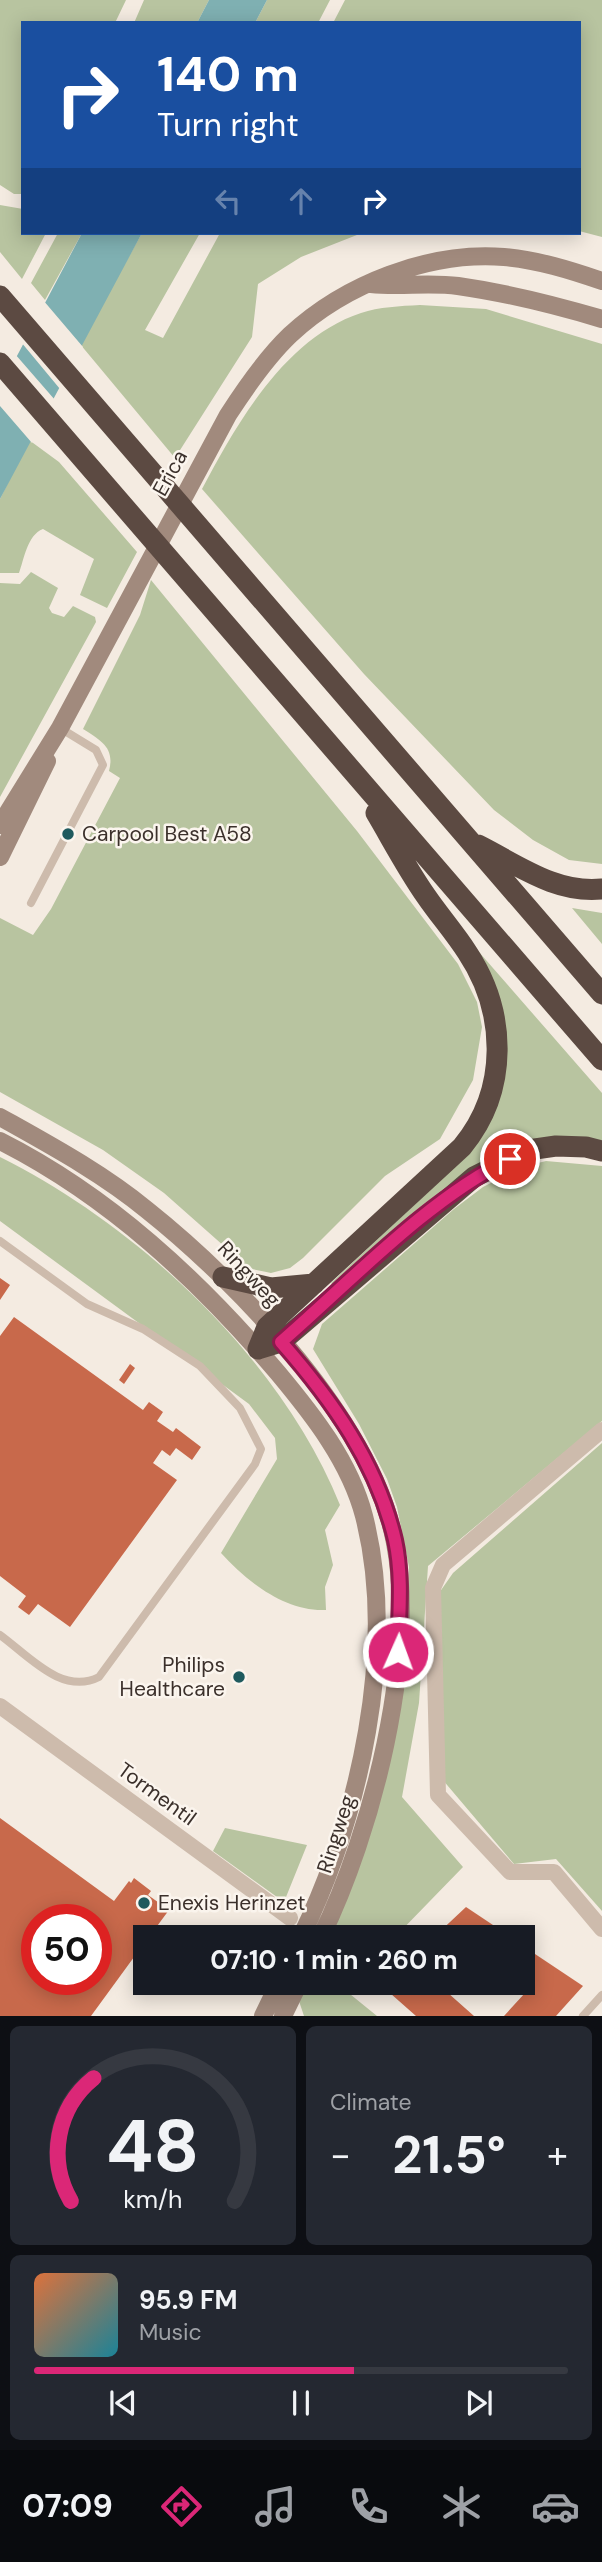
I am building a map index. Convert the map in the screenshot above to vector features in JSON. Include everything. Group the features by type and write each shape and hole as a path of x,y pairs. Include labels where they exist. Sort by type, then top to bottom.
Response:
{"highway":[{"path":"1,297 602,994"},
{"path":"0,363 602,1060"},
{"path":"274,1334 314,1284 462,1147 487,1104 498,1061 492,1004 478,971 425,896 344,760"},
{"path":"470,841 550,882 578,889 602,889"},
{"path":"258,1349 474,1177 528,1150 556,1146 586,1147 602,1151"},
{"path":"223,1277 271,1288 314,1284"}],"main road":[{"name":"Erica","path":"0,825 60,728 243,392 290,335 322,310 397,271 462,257 504,257 552,265 602,281"},
{"path":"371,284 402,287 457,286 561,307 602,319"},
{"name":"Erica","path":"0,857 39,783 60,728"},
{"name":"Ringweg","path":"0,1117 98,1175 146,1208 223,1277 330,1399 372,1472 395,1541 400,1580 395,1685 377,1778 348,1872 326,1925"},
{"name":"Ringweg","path":"0,1141 34,1158 105,1205 187,1276 258,1349 297,1396 337,1453 363,1514 374,1585 373,1680 356,1783 339,1846 306,1925"},
{"path":"263,2016 273,1995"},
{"path":"283,2016 293,1995"}],"street":[{"path":"602,1430 443,1566 433,1588 438,1795 510,1872 554,1872 602,1929"},
{"name":"Tormentil","path":"0,1706 290,1918"}],"lane":[{"path":"31,903 103,765 96,750 60,728"},
{"path":"0,1241 87,1304 143,1329 200,1366 240,1408 261,1449 256,1464 99,1677 81,1684 63,1681 0,1635"},
{"path":"583,2016 602,1995"}],"green space":[{"path":"0,0 126,0 116,21 21,21 21,194 14,194 0,185"},
{"path":"144,0 209,0 198,21 135,21"},
{"path":"267,0 330,0 319,21 256,21"},
{"path":"345,0 602,0 602,237 581,232 581,21 334,21"},
{"path":"0,205 21,209 21,235 45,235 22,279 0,252"},
{"path":"57,235 81,235 45,300 31,283"},
{"path":"141,235 199,235 145,330 163,338 219,235 357,235 301,257 258,284 252,337 175,458 80,344"},
{"path":"420,305 486,309 602,344 602,864 569,860 533,840 494,810 364,674 202,489 231,437 266,386 309,342 334,325 361,313 382,308"},
{"path":"29,440 59,462 137,552 107,608 80,595 94,559 43,529 30,542 19,573 0,573 0,499"},
{"path":"31,572 58,588 49,608 52,613 64,617 73,606 95,617 96,622 0,797 0,583 20,584"},
{"path":"151,580 357,831 458,964 477,1002 482,1027 473,1080 440,1139 385,1176 303,1258 290,1268 271,1273 252,1269 242,1262 164,1193 103,1150 0,1092 0,918 33,935 51,909 120,778 109,771 110,756 105,746 83,729 140,615"},
{"path":"572,908 602,913 602,944"},
{"path":"472,944 602,1093 602,1145 535,1146 337,1289 331,1283 464,1158 498,1093"},
{"path":"0,1157 52,1186 104,1220 154,1259 200,1302 243,1349 282,1399 314,1451 340,1505 325,1530 333,1565 325,1587 326,1610 296,1606 268,1593 221,1553 277,1459 275,1438 249,1404 0,1221"},
{"path":"546,1161 602,1166 602,1421 428,1566 419,1703 402,1797 463,1867 407,1925 330,1925 359,1854 406,1623 409,1567 397,1507 387,1479 359,1424 313,1349 322,1324 454,1209 483,1187 522,1167"},
{"path":"602,1443 602,1911 556,1859 514,1864 442,1779 439,1593 453,1573"},
{"path":"225,1828 307,1845 284,1902 213,1851"},
{"path":"299,1995 351,1995 377,2016 304,2016"}],"water":[{"path":"209,0 267,0 256,21 198,21"},
{"path":"81,235 141,235 0,499 0,388"}],"pier":[{"path":"43,300 83,347 60,389 21,342"},
{"path":"15,354 55,400 32,443 0,406 0,381"}],"building":[{"path":"0,1278 10,1285 0,1300"},
{"path":"14,1317 143,1410 149,1402 163,1412 157,1421 173,1432 176,1428 201,1447 192,1460 176,1448 170,1456 162,1450 153,1463 177,1480 70,1627 38,1604 29,1615 18,1607 26,1596 0,1576 0,1336"},
{"path":"130,1364 135,1368 124,1384 119,1380"},
{"path":"0,1818 114,1901 134,1878 151,1891 148,1895 169,1910 158,1925 133,1925 133,1958 112,1987 112,1904 21,1904 21,1995 106,1995 91,2016 0,2016"},
{"path":"466,1907 493,1925 447,1925"},
{"path":"535,1954 583,1986 556,2016 504,2016 523,1995 535,1995"},
{"path":"392,1995 450,1995 474,2016 416,2016"}],"place":[{"name":"Carpool Best A58","path":"68,834"},
{"name":"Philips Healthcare","path":"239,1677"},
{"name":"Enexis Herinzet","path":"144,1903"}],"route":[{"path":"398,1652 400,1580 395,1541 380,1493 353,1436 330,1399 281,1342 474,1177 510,1159"}]}
